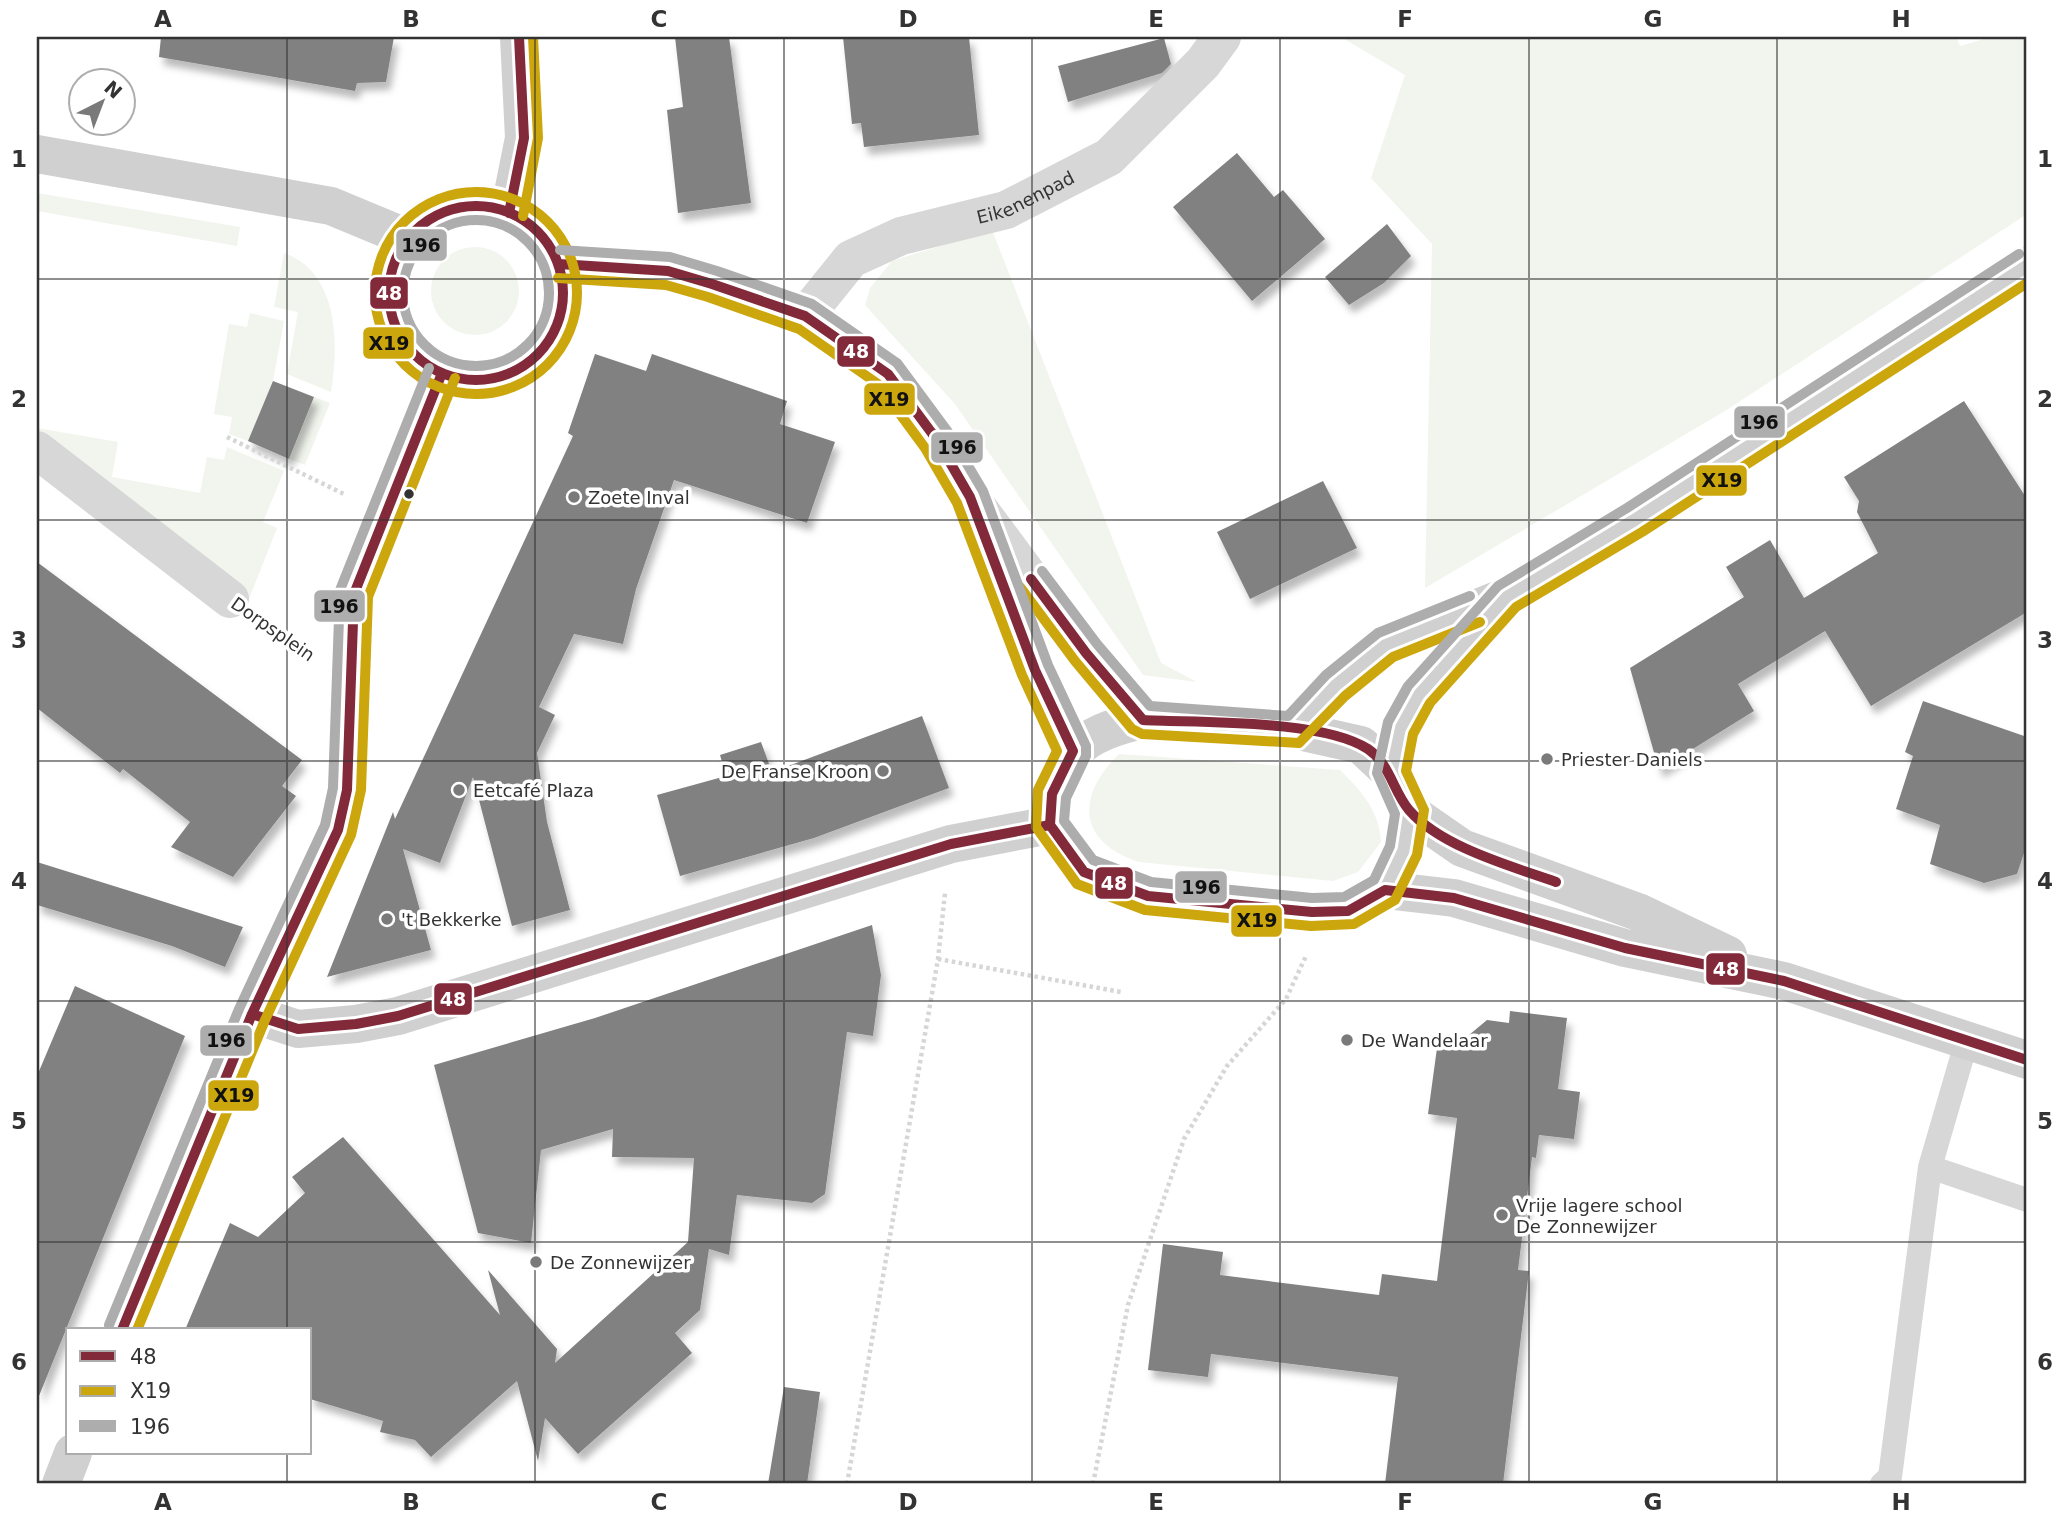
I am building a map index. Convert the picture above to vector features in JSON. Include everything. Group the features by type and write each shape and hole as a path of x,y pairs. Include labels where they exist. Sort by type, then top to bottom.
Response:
{"street":[{"path":"509,213 524,138 519,37"},
{"name":"Eikenenpad","path":"806,316 851,259 901,236 1006,209 1109,157 1203,63 1222,37"},
{"path":"37,154 331,206 408,238"},
{"path":"489,205 509,213 535,230 559,264 563,288 559,319 553,334 534,358 521,368 495,378 477,381 442,373 422,362 408,348 392,318 389,302 392,268 408,238 441,213 456,208 489,205"},
{"path":"559,264 667,271 806,316 888,374 937,440 970,497 1086,653 1143,720"},
{"path":"1294,730 1335,686 1386,645 1507,596 1811,407 2027,266"},
{"path":"123,1328 252,1014 338,830 348,790 354,594 442,373"},
{"name":"Dorpsplein","path":"37,450 230,599"},
{"path":"970,497 1035,670 1073,751"},
{"path":"1391,773 1400,729 1418,695 1507,596"},
{"path":"1410,812 1404,850 1385,890 1348,911 1312,912 1148,897 1084,872 1050,825 1052,794 1073,751 1107,728 1143,720 1294,730 1361,745 1391,773 1410,812 1462,848 1637,912 1784,981"},
{"path":"252,1014 298,1029 356,1024 398,1016 951,844 1050,825"},
{"path":"1385,890 1454,898 1625,948 1784,981 2027,1060"},
{"path":"61,1484 74,1454"}],"lane":[{"path":"1882,1484 1890,1477 1930,1167 1967,1040"},
{"path":"1930,1167 2027,1200"}],"path":[{"path":"227,437 384,514"},
{"name":"Dorpsplein","path":"230,599 352,684"},
{"path":"847,1484 938,959 951,844"},
{"path":"1093,1484 1128,1305 1184,1139 1227,1066 1286,999 1306,958 1312,912"},
{"path":"938,959 1034,974 1121,992"}],"shaded area":[{"path":"1341,37 1956,37 1960,46 1991,37 2027,37 2027,214 1725,411 1425,588 1432,244 1371,178 1405,75"},
{"path":"37,193 240,227 237,246 37,211"},
{"path":"992,230 1161,663 1197,682 1143,675 955,404 865,305 870,288 892,261"},
{"path":"475,247 500,254 512,266 519,291 512,316 500,328 475,335 450,328 438,316 431,291 438,266 450,254"},
{"path":"284,253 302,262 316,276 325,293 334,332 331,392 287,374 298,312 274,307"},
{"path":"250,313 284,321 273,381 248,441 229,434 232,417 214,414 229,324 247,327"},
{"path":"314,397 330,403 305,465 289,459"},
{"path":"37,428 118,442 112,477 200,493 207,457 224,460 227,447 284,471 263,522 277,528 249,599 37,436"},
{"path":"1119,754 1340,770 1368,802 1377,820 1381,842 1358,872 1333,881 1139,862 1104,843 1094,830 1090,816 1090,801 1095,786"}],"building":[{"path":"161,37 394,37 386,82 357,83 355,91 159,57"},
{"path":"675,37 729,37 751,203 678,213 667,110 683,107"},
{"path":"843,37 969,37 979,135 864,147 861,123 852,124"},
{"path":"1164,38 1171,64 1162,73 1068,102 1058,66"},
{"path":"1237,153 1274,197 1283,190 1325,239 1252,301 1173,207"},
{"path":"1387,224 1411,256 1384,283 1349,305 1325,277"},
{"path":"595,354 646,371 652,354 787,401 780,424 835,442 807,523 674,480 636,589 623,644 574,634 539,707 555,715 537,753 547,822 570,910 512,926 473,777 440,863 403,849 431,950 327,977 393,812 395,819 573,436 568,433"},
{"path":"273,381 314,397 289,459 248,441"},
{"path":"1964,401 2027,499 2027,612 1871,706 1825,631 1738,684 1754,711 1659,770 1630,668 1744,597 1726,567 1770,540 1804,598 1878,553 1857,512 1859,501 1844,477"},
{"path":"1323,481 1357,548 1250,599 1217,532"},
{"path":"37,562 302,760 282,786 296,796 233,877 171,847 190,822 123,769 120,773 37,708"},
{"path":"1923,701 2027,737 2027,844 2017,874 1984,883 1930,864 1940,825 1896,809 1913,756 1905,752"},
{"path":"922,716 949,788 814,838 680,876 657,795 726,776 720,755 761,742 772,772"},
{"path":"37,862 243,927 225,967 172,946 37,905"},
{"path":"872,925 881,975 873,1036 847,1032 825,1194 812,1203 737,1195 729,1255 709,1249 700,1310 675,1333 692,1353 578,1454 545,1418 538,1461 517,1381 431,1457 415,1440 380,1432 383,1421 312,1400 312,1328 186,1328 230,1223 258,1237 305,1193 292,1177 343,1137 500,1315 488,1270 557,1349 555,1363 688,1242 694,1158 612,1157 613,1129 541,1150 531,1243 478,1233 434,1065 595,1018"},
{"path":"75,986 185,1036 39,1396 37,1076"},
{"path":"1510,1011 1567,1018 1558,1089 1580,1092 1574,1139 1539,1135 1536,1158 1532,1157 1518,1270 1529,1271 1503,1484 1385,1484 1398,1377 1211,1354 1208,1377 1148,1370 1163,1244 1223,1252 1220,1275 1379,1295 1382,1274 1437,1281 1457,1118 1428,1114 1437,1048 1451,1050 1487,1020 1509,1023"},
{"path":"784,1387 820,1392 807,1484 768,1484"}],"transit line":[{"name":"48","path":"509,213 524,138 519,37"},
{"name":"X19","path":"523,216 538,138 533,37"},
{"name":"X19","path":"476,192 515,200 532,209 547,222 560,237 569,254 577,293 569,332 560,349 547,364 532,377 515,386 476,394 437,386 420,377 405,364 392,349 383,332 375,293 383,254 392,237 405,222 420,209 437,200 476,192"},
{"name":"48","path":"476,206 509,213 537,232 556,260 563,293 556,326 537,354 509,373 476,380 443,373 415,354 396,326 389,293 396,260 415,232 443,213 476,206"},
{"name":"196","path":"476,220 504,226 528,241 543,265 549,293 543,321 528,345 504,360 476,366 448,360 424,345 409,321 403,293 409,265 424,241 448,226 476,220"},
{"name":"196","path":"560,250 670,257 717,271 812,304 897,363 948,432 983,491 1048,665 1086,746 1086,756 1066,798 1064,821 1093,860 1151,882 1312,898 1344,897 1374,880 1390,846 1395,814 1377,773 1388,722 1408,686 1498,586 1627,508 2019,254"},
{"name":"48","path":"559,264 668,271 712,284 805,316 888,374 937,440 970,497 1035,670 1073,751 1052,794 1050,825 1084,872 1148,896 1312,912 1348,911 1385,890 1454,898 1625,948 1784,981 2027,1060"},
{"name":"X19","path":"558,278 666,285 708,297 799,329 878,384 925,448 957,503 1022,675 1057,751 1038,790 1036,827 1077,884 1145,910 1311,926 1354,924 1395,900 1417,855 1424,810 1406,771 1413,734 1430,703 1516,607 1642,532 2027,283"},
{"name":"196","path":"109,1325 239,1009 325,825 333,788 340,590 429,368"},
{"name":"48","path":"123,1328 252,1014 338,830 347,790 354,594 442,373"},
{"name":"X19","path":"138,1328 265,1020 351,835 361,790 368,597 455,378"},
{"name":"196","path":"1042,571 1097,644 1150,706 1288,716 1326,675 1378,633 1470,596"},
{"name":"48","path":"1031,579 1086,653 1143,720 1259,724 1321,732 1347,739 1375,755 1409,810 1439,835 1478,854 1556,882"},
{"name":"X19","path":"1020,587 1075,661 1132,729 1142,734 1299,743 1345,696 1393,657 1480,622"},
{"name":"48","path":"252,1014 298,1029 356,1024 398,1016 951,844 1050,825"}],"place":[{"name":"Zoete Inval","path":"574,497"},
{"name":"Priester Daniels","path":"1547,759"},
{"name":"De Franse Kroon","path":"883,771"},
{"name":"Eetcafé Plaza","path":"459,790"},
{"name":"'t Bekkerke","path":"387,919"},
{"name":"De Wandelaar","path":"1347,1040"},
{"name":"Vrije lagere school De Zonnewijzer","path":"1502,1215"},
{"name":"De Zonnewijzer","path":"536,1262"}]}
